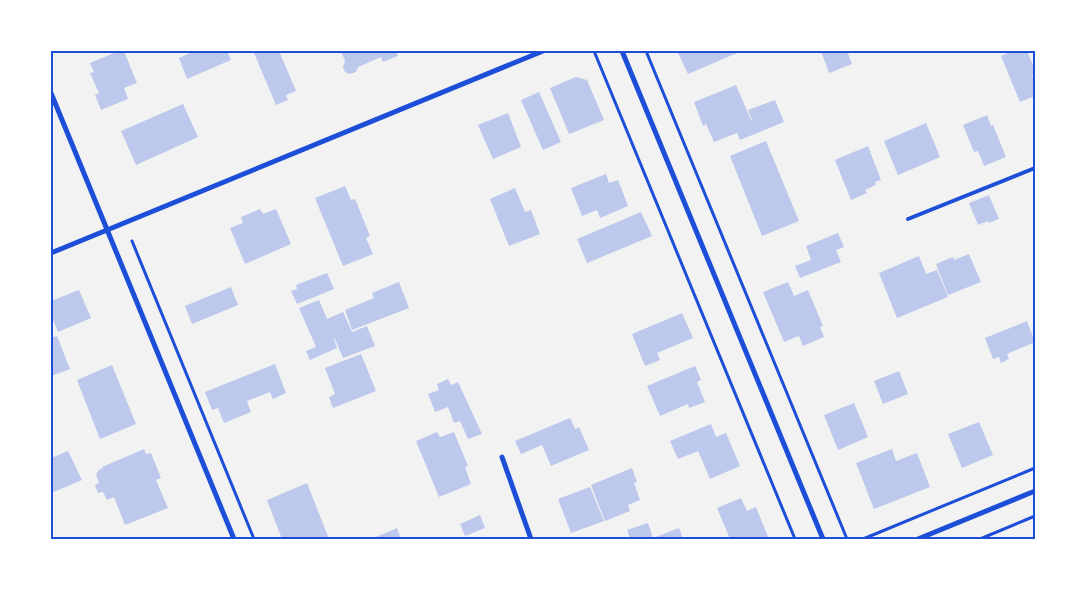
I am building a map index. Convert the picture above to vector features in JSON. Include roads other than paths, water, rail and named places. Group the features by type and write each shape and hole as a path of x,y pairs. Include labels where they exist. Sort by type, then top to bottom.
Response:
{"street":[{"path":"51,253 543,51"},
{"path":"622,51 823,539"},
{"path":"51,93 234,539"},
{"path":"502,457 531,539"},
{"path":"918,539 1035,491"}],"lane":[{"path":"908,219 1035,168"}]}
